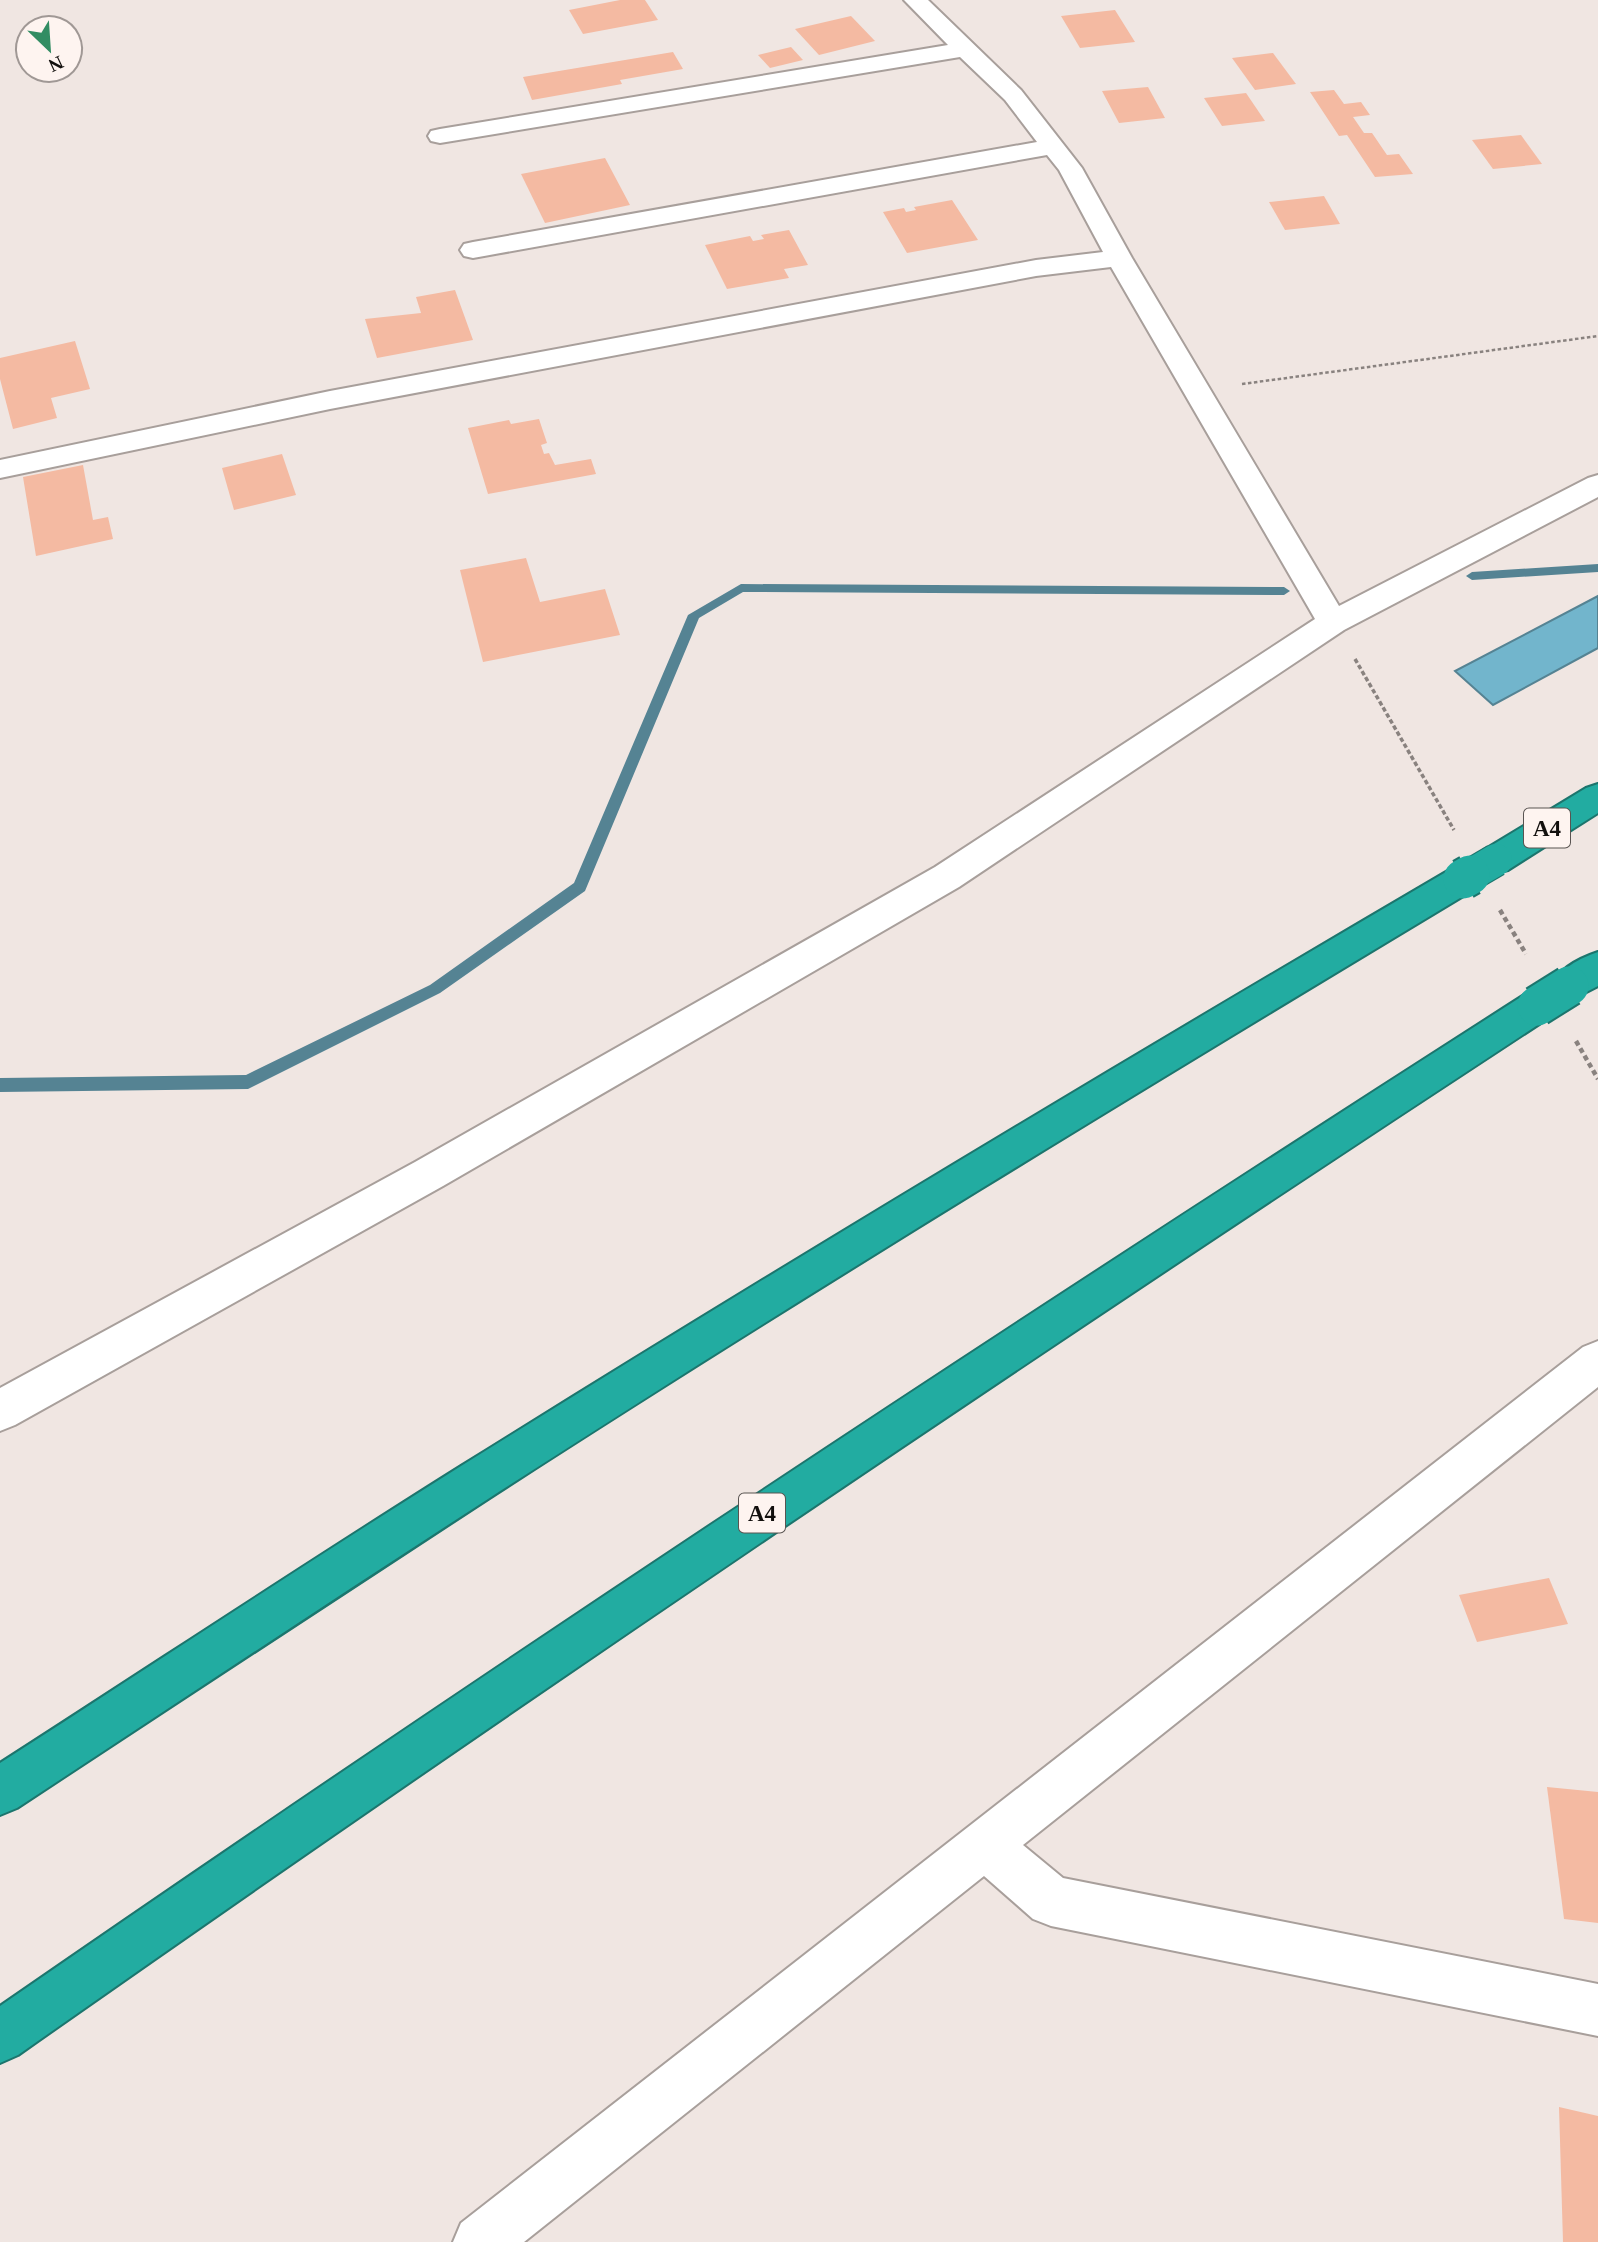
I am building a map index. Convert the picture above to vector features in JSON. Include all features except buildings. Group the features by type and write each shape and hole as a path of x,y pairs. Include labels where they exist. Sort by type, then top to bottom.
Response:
{"highway":[{"name":"A4","path":"0,1791 470,1485 846,1251 1144,1068 1598,797"},
{"name":"A4","path":"0,2037 246,1865 762,1513 1234,1201 1568,986"}],"street":[{"path":"915,0 1013,95 1070,169 1119,258 1333,622"},
{"path":"440,136 965,49"},
{"path":"473,250 1053,147"},
{"path":"0,469 330,400 1036,268 1119,258"},
{"path":"0,1411 429,1174 947,877 1333,622 1598,485"},
{"path":"480,2242 1598,1362"},
{"path":"985,1844 1051,1901 1598,2010"}],"path":[{"path":"1197,390 1598,336"}],"water":[{"path":"1598,596 1598,648 1493,705 1455,671"}],"waterway":[{"path":"1472,576 1598,568"},
{"path":"0,1085 248,1082 435,989 580,887 694,615 741,588 1284,591"}]}
